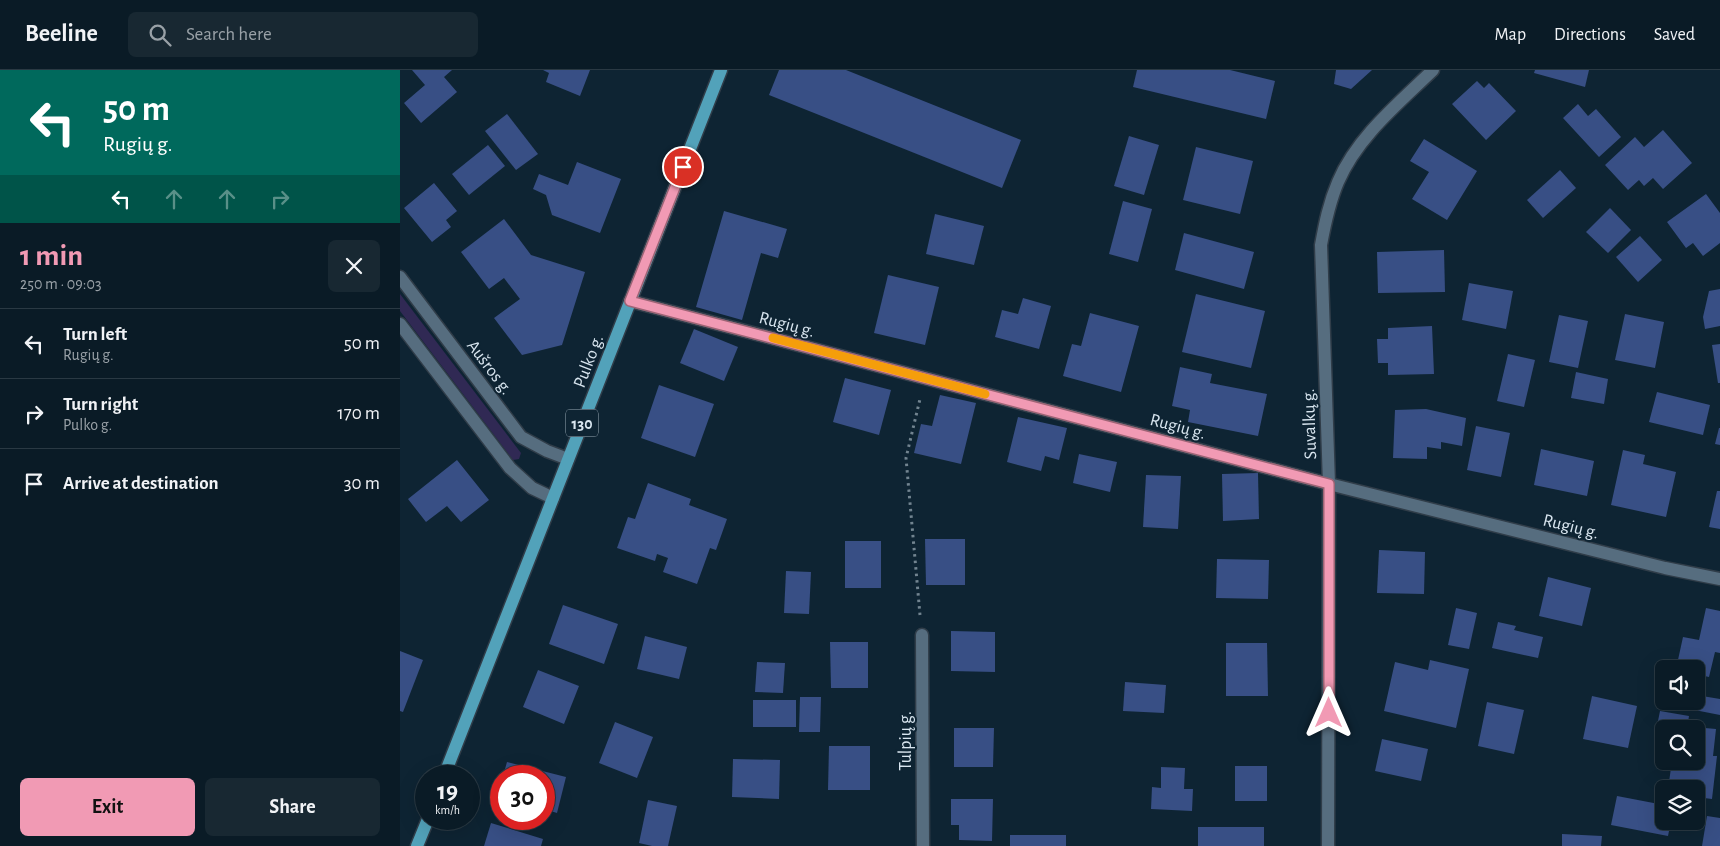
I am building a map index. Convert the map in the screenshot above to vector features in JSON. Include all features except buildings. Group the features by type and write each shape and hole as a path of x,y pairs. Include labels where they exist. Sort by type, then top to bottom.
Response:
{"main road":[{"name":"Pulko g.","path":"448,765 721,70"},
{"path":"417,846 424,830"}],"street":[{"name":"Suvalkų g.","path":"1328,846 1329,484 1321,245 1326,216 1339,180 1358,147 1433,70"},
{"name":"Aušros g.","path":"400,277 521,436 547,451 568,459"},
{"name":"Rugių g.","path":"630,301 1329,484 1664,568 1720,579"},
{"path":"400,324 510,468 532,488 553,498"},
{"name":"Tulpių g.","path":"922,635 923,846"}],"path":[{"path":"922,635 906,458 926,378"}],"shaded area":[{"path":"400,294 521,453 519,459 513,460 400,311"}],"slow traffic":[{"path":"773,338 985,394"}],"route":[{"path":"683,167 630,301 1329,484 1329,713"}]}
